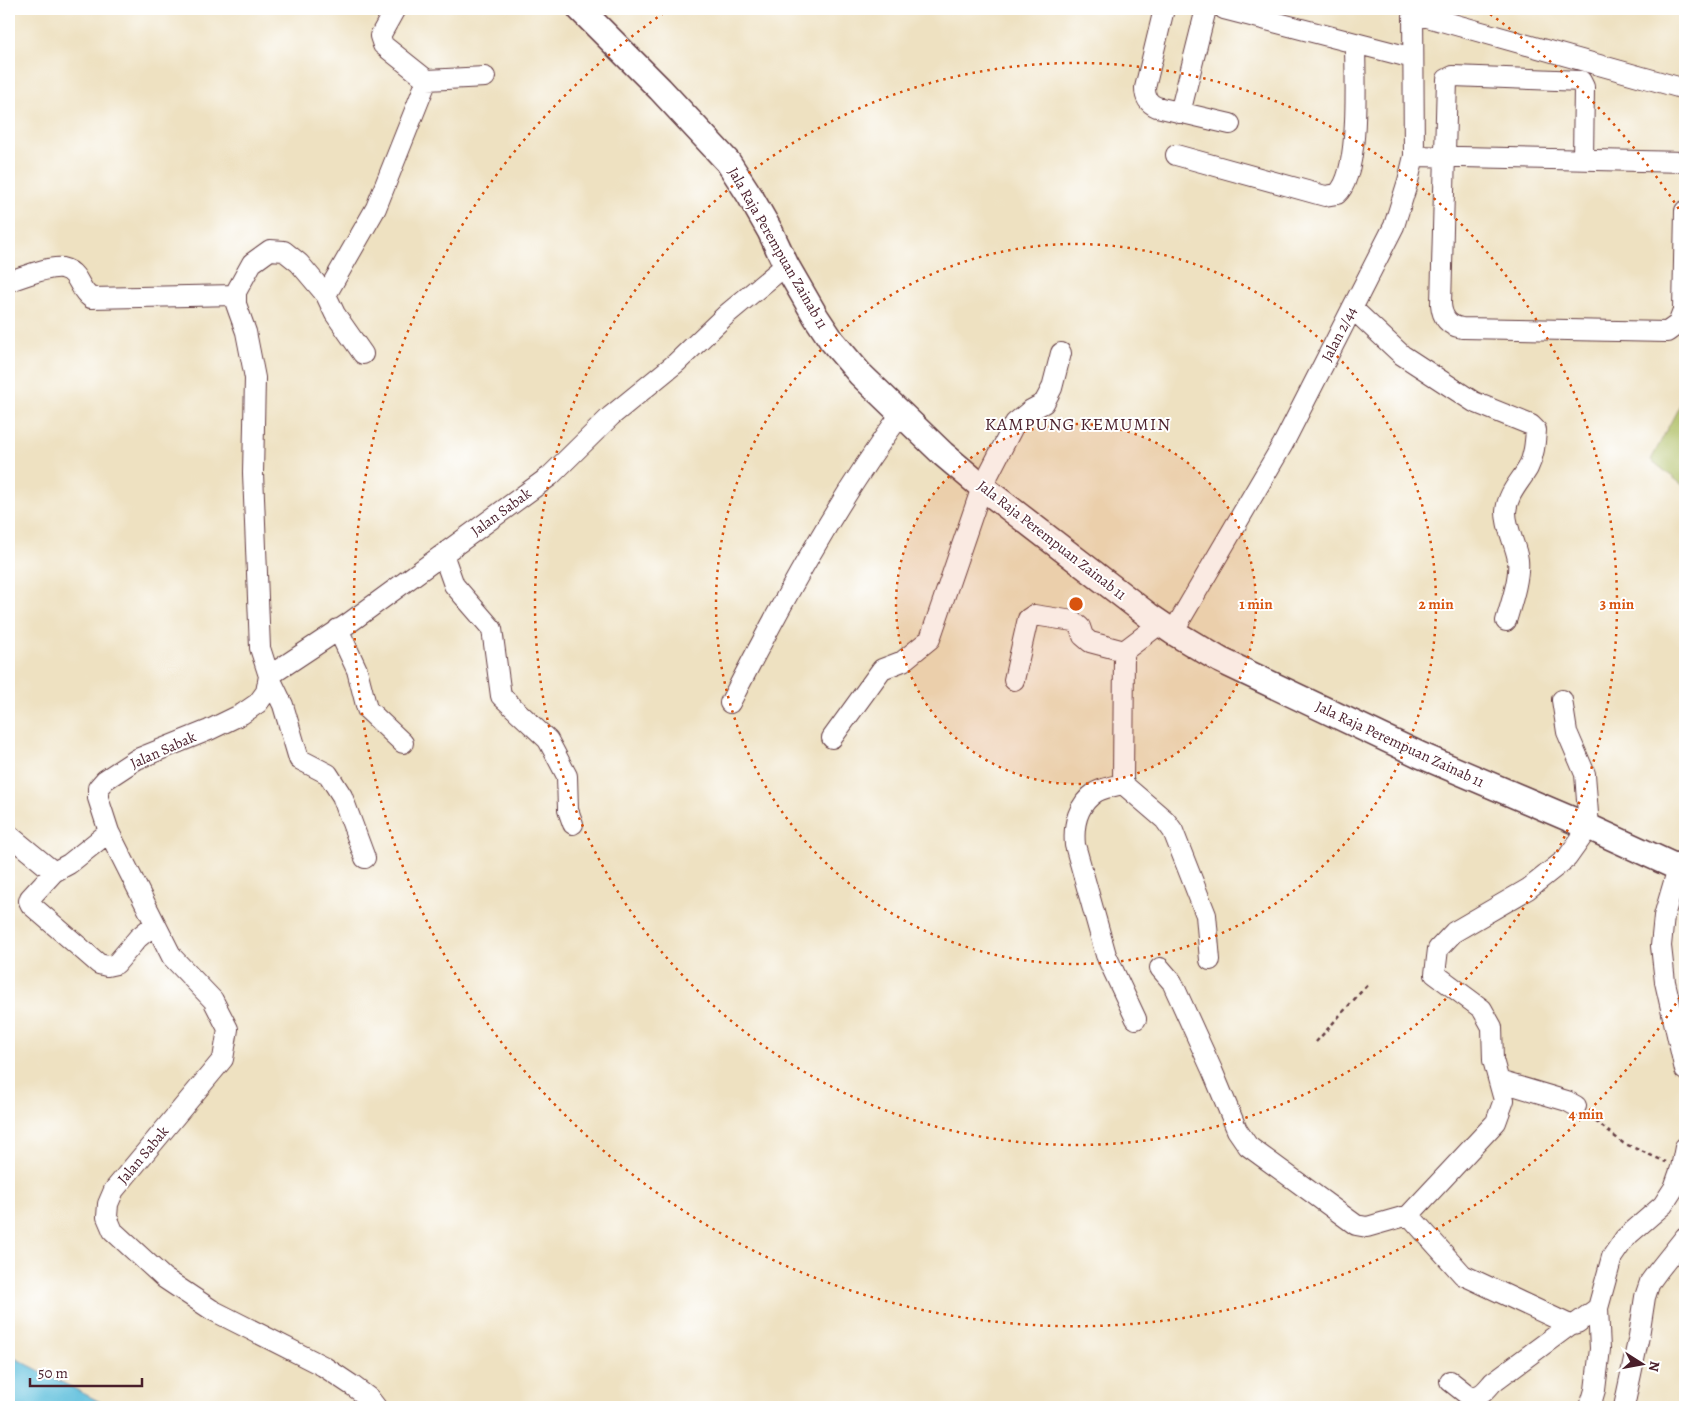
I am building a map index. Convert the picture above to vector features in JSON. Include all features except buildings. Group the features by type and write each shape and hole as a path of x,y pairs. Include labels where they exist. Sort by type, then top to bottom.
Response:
{"main road":[{"name":"Jala Raja Perempuan Zainab 11","path":"580,9 660,89 728,162 750,196 770,231 786,265 832,341 860,374 901,414 943,454 982,486 1167,628 1220,660 1420,755 1682,869"}],"street":[{"path":"395,9 380,36 383,45 427,80 485,77"},
{"path":"1164,9 1145,88 1145,94 1151,105 1230,124"},
{"path":"1180,113 1206,9"},
{"path":"1224,9 1414,58"},
{"path":"1413,11 1685,89"},
{"name":"Jalan 2/44","path":"1167,628 1282,444 1394,226 1414,156 1413,11"},
{"path":"1176,155 1325,196 1337,194 1344,185 1354,152 1355,43"},
{"path":"1583,159 1584,87 1581,81 1453,76 1447,79 1441,304 1444,318 1455,327 1660,333 1673,329 1678,324 1683,311 1685,211"},
{"path":"326,295 376,208 427,80"},
{"path":"1414,156 1685,162"},
{"path":"363,354 335,314 326,295 299,263 284,251 270,250 252,263 236,295 236,304 246,332 255,378 253,473 260,648 269,676 283,705 299,759 328,774 342,796 365,858"},
{"name":"Jalan Sabak","path":"376,1407 369,1398 323,1366 204,1304 164,1278 112,1231 107,1217 108,1204 114,1190 223,1059 228,1029 213,1000 172,957 109,832 97,793 101,783 137,759 209,730 242,714 258,703 266,692 269,676 338,629 550,476 611,416 676,363 727,314 786,265"},
{"path":"9,281 51,269 62,268 77,278 85,294 91,298 236,295"},
{"path":"1352,308 1402,355 1474,402 1531,425 1536,430 1535,450 1528,467 1508,500 1506,512 1518,560 1516,582 1506,621"},
{"path":"832,738 882,670 903,661 930,639 982,486 1015,423 1031,410 1044,403 1052,388 1061,354"},
{"path":"730,703 772,622 822,536 877,447 901,414"},
{"path":"443,554 454,585 492,629 501,696 548,740 567,776 568,810 573,824"},
{"path":"1014,680 1027,623 1034,615 1073,621 1080,627 1083,636 1090,642 1124,651 1167,628"},
{"path":"338,629 357,670 367,709 403,743"},
{"path":"1124,651 1123,784 1165,820 1173,831 1206,915 1210,960"},
{"path":"1160,968 1172,982 1237,1130 1248,1146 1356,1224 1367,1227 1409,1216 1496,1122 1504,1100 1493,1060 1492,1027 1482,1010 1436,974 1438,949 1454,932 1528,889 1567,858 1588,827 1585,774 1567,732 1562,700"},
{"path":"1123,784 1097,791 1088,799 1080,811 1074,830 1075,845 1106,955 1136,1019"},
{"path":"109,832 69,864 54,872 29,901 31,905 99,964 107,966 116,964 138,938 155,924"},
{"path":"9,835 54,872"},
{"path":"1682,869 1664,916 1661,946 1664,982 1685,1070"},
{"path":"1499,1081 1567,1101 1576,1106"},
{"path":"1590,1407 1595,1390 1600,1349 1598,1308 1612,1257 1625,1238 1663,1205 1674,1188 1682,1168 1685,1147"},
{"path":"1409,1216 1463,1275 1570,1325"},
{"path":"1624,1407 1639,1336 1644,1297 1650,1282 1685,1237"},
{"path":"1450,1381 1464,1394 1479,1396 1493,1382 1570,1325 1577,1323 1598,1308"}],"path":[{"path":"1316,1042 1368,984"},
{"path":"1576,1106 1623,1142 1682,1168"}],"green space":[{"path":"1685,395 1685,487 1651,460"}],"water":[{"path":"9,1355 110,1407 9,1407"}],"district":[{"name":"KAMPUNG KEMUMIN","path":"1078,424"}]}
